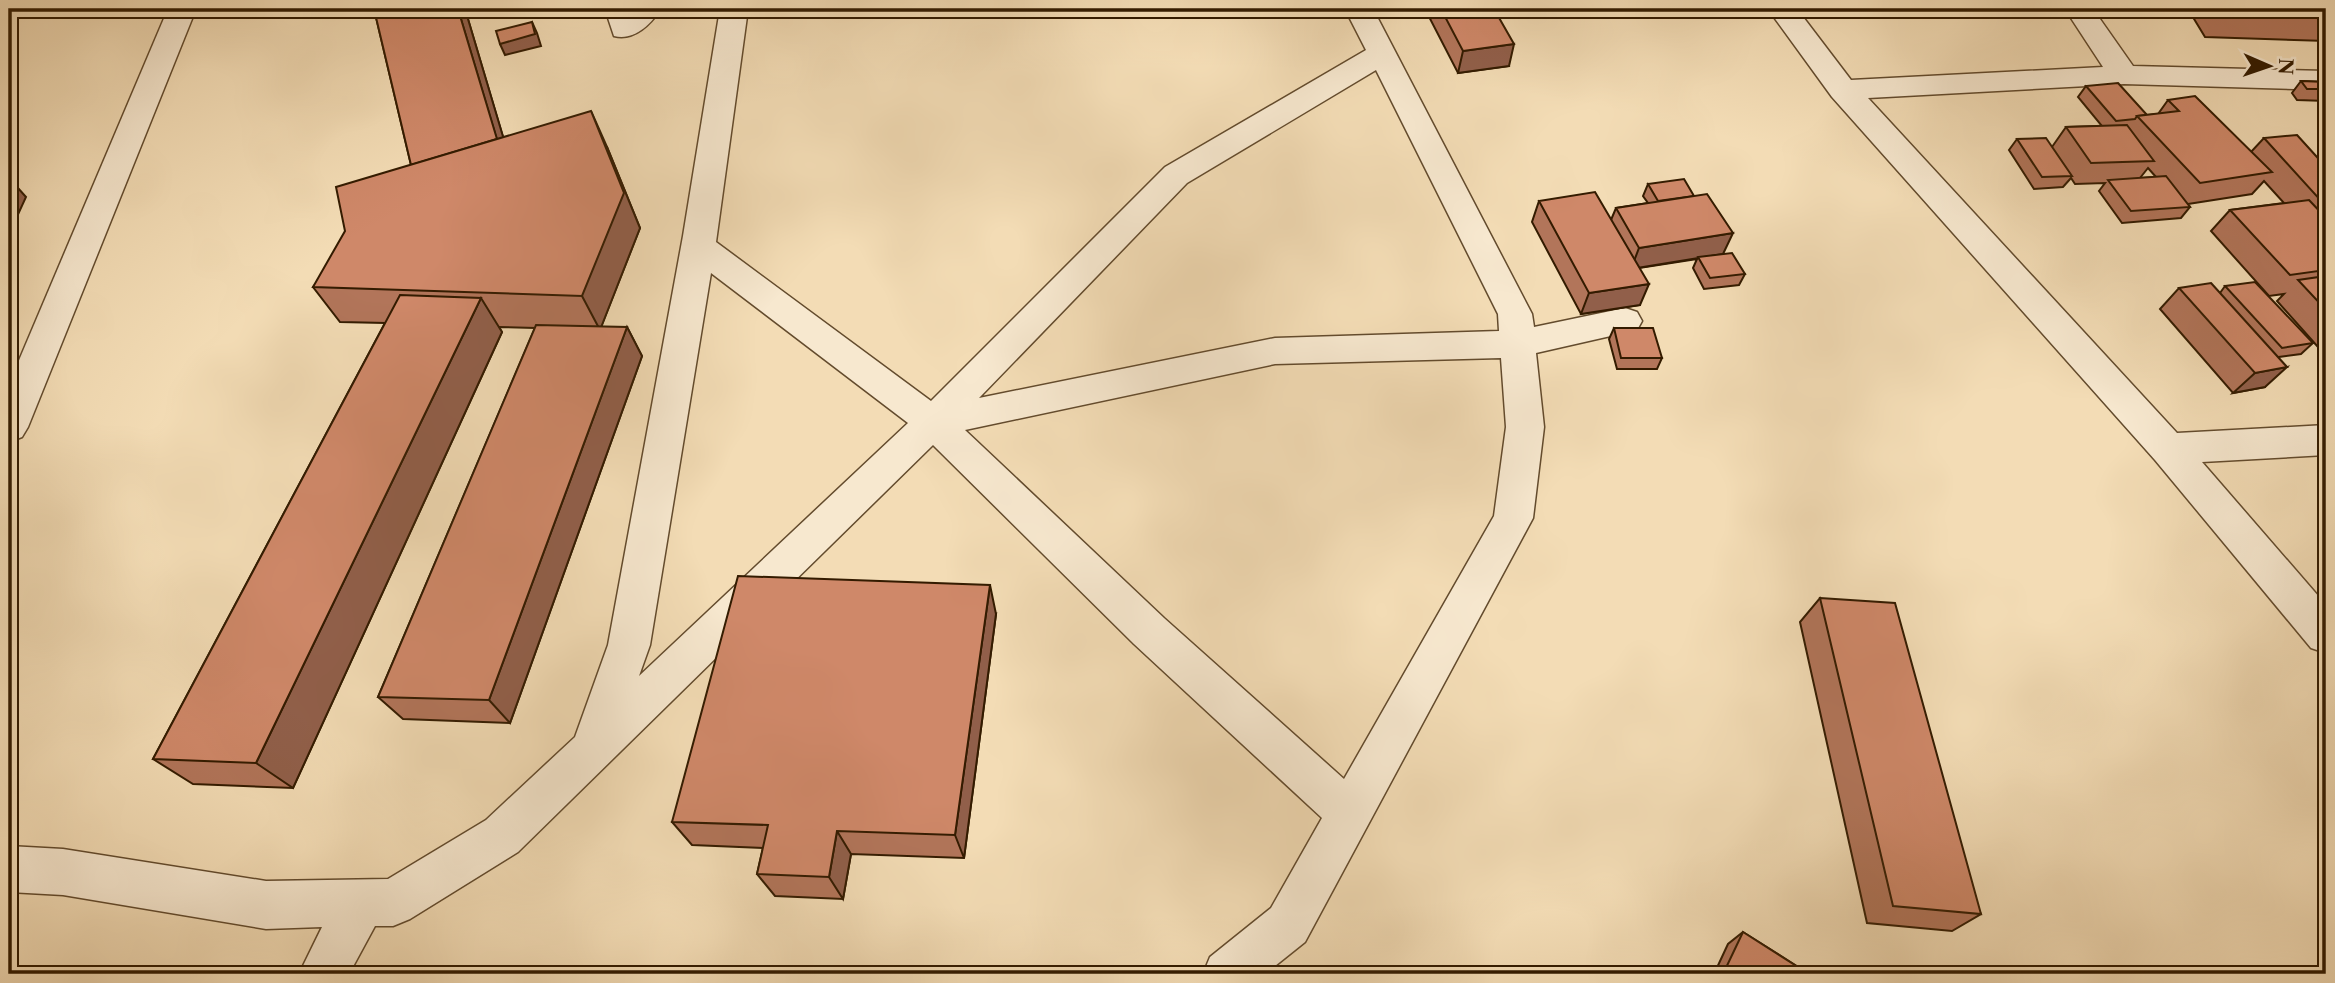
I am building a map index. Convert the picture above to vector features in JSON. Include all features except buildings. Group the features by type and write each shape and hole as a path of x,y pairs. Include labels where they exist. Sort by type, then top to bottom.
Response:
{"street":[{"path":"9,427 182,9"},
{"path":"619,9 624,30 647,9"},
{"path":"592,750 629,645 698,246 734,9"},
{"path":"1227,974 1289,925 1513,518 1525,427 1515,314 1359,9"},
{"path":"1782,9 1843,90 2168,449 2326,635"},
{"path":"2078,9 2123,75"},
{"path":"9,869 63,872 265,905 393,902 502,836 933,422 1176,175 1382,53"},
{"path":"1843,90 2123,75 2326,80"},
{"path":"698,246 933,422 1149,631 1350,814"},
{"path":"933,422 1275,351 1518,344 1625,321"},
{"path":"2168,449 2326,440"},
{"path":"323,974 362,903"}]}
